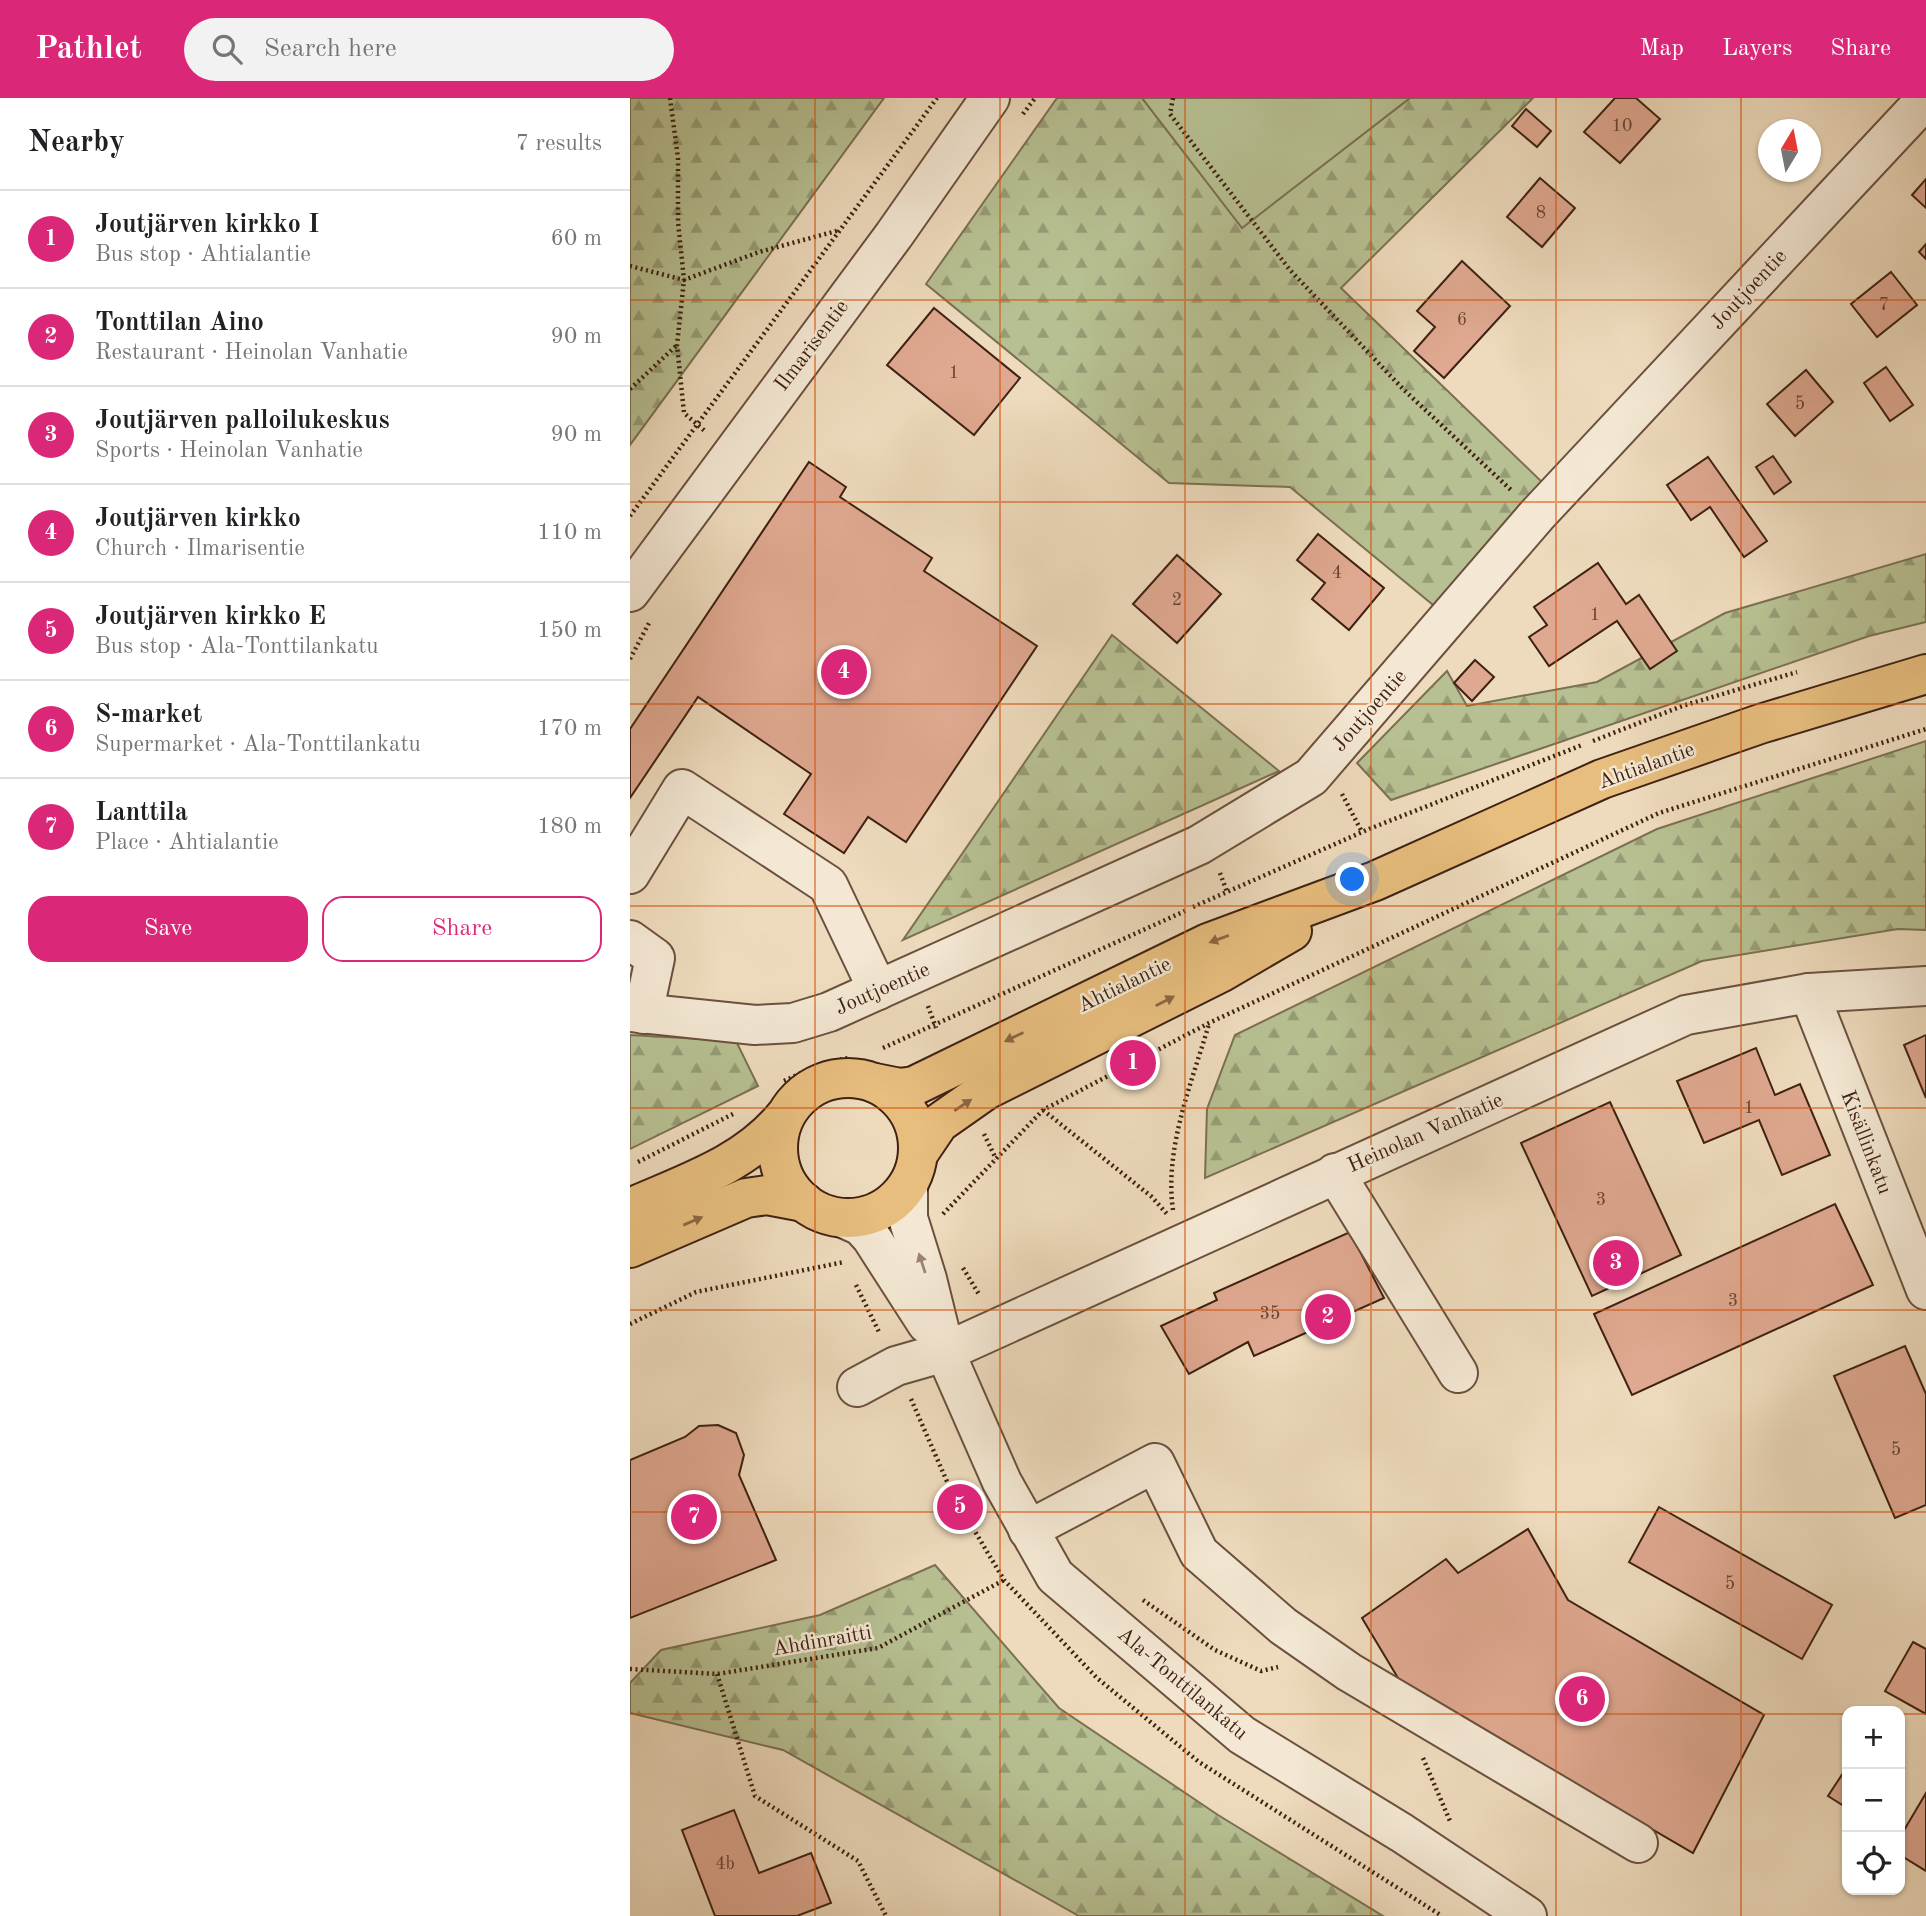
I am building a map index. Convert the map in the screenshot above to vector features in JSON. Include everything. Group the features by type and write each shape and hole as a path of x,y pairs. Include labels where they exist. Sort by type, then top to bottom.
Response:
{"main road":[{"name":"Ahtialantie","path":"870,1063 900,1088 914,1086 1208,943 1375,881 1602,779 1760,724 1926,674"},
{"name":"Ahtialantie","path":"913,1169 939,1123 986,1090 1220,973 1375,881"},
{"path":"630,1208 738,1160 771,1135 783,1100 824,1082 858,1079 870,1063 912,1120 913,1169 896,1199 880,1210 843,1218 822,1212 804,1202 767,1195 746,1198 630,1248"},
{"path":"783,1100 779,1144 782,1171 804,1202"}],"street":[{"name":"Ilmarisentie","path":"630,592 894,235 990,98"},
{"name":"Joutjoentie","path":"636,1013 755,1025 793,1023 829,1012 1199,845 1311,777 1537,515 1926,99"},
{"path":"630,874 682,789 828,885 878,990"},
{"path":"630,940 655,958 636,1013"},
{"name":"Heinolan Vanhatie","path":"858,1387 896,1366 945,1352 1686,1015 1809,992 1926,986"},
{"name":"Kisällinkatu","path":"1809,992 1926,1290"},
{"name":"Ala-Tonttilankatu","path":"913,1169 908,1218 928,1279 945,1352"},
{"path":"1335,1173 1458,1373"},
{"name":"Ala-Tonttilankatu","path":"843,1218 861,1226 877,1245 945,1352 1002,1482 1055,1576 1242,1735 1402,1833 1527,1916"},
{"path":"1028,1530 1155,1463 1199,1553 1312,1647 1400,1703 1637,1843"}],"path":[{"path":"670,98 678,158 678,222 684,280 677,345 684,414 696,424"},
{"path":"630,516 937,98"},
{"path":"1173,98 1170,114 1290,270 1404,390 1537,515"},
{"path":"630,266 684,280 759,252 841,229"},
{"path":"630,388 677,345"},
{"path":"1042,1110 1152,1197 1175,1223 1171,1196 1179,1130 1209,1023 1659,813 1926,729"},
{"path":"783,1100 822,1063 870,1063 1227,892 1369,829"},
{"path":"1217,865 1227,892"},
{"path":"631,1166 735,1113"},
{"path":"1020,1598 1055,1576"},
{"name":"Ahdinraitti","path":"630,1669 717,1674 878,1648 1004,1580"},
{"path":"1138,1597 1215,1650 1261,1671 1286,1665 1312,1647"},
{"path":"717,1674 755,1796 858,1861 886,1916"},
{"path":"1400,1703 1454,1832"}],"green space":[{"path":"630,98 884,98 630,445"},
{"path":"1057,98 1142,98 1242,227 1410,98 1533,98 1341,288 1544,484 1438,609 1290,487 1169,483 926,284"},
{"path":"1142,98 1410,98 1242,228"},
{"path":"1926,554 1926,622 1869,636 1391,800 1357,763 1447,671 1467,706 1597,682 1725,613"},
{"path":"1112,635 1279,771 903,940"},
{"path":"1926,741 1926,930 1898,929 1702,961 1205,1178 1207,1109 1235,1035 1657,829"},
{"path":"630,1035 736,1041 758,1086 630,1149"},
{"path":"935,1565 1059,1708 1218,1815 1383,1916 1079,1916 783,1750 630,1713 630,1683 661,1650 820,1615"}],"building":[{"path":"1615,98 1636,98 1660,119 1620,163 1584,132"},
{"path":"1526,109 1551,131 1537,147 1512,126"},
{"path":"1540,178 1575,208 1542,247 1507,217"},
{"path":"1926,179 1926,208 1912,195"},
{"path":"1926,244 1926,259 1919,252"},
{"path":"1462,261 1510,306 1444,378 1414,351 1435,327 1417,311"},
{"path":"1891,272 1917,305 1877,337 1851,304"},
{"path":"934,308 1020,378 974,435 887,365"},
{"path":"1886,367 1913,405 1890,421 1864,383"},
{"path":"1806,370 1833,402 1795,436 1767,404"},
{"path":"1773,456 1791,482 1774,494 1756,467"},
{"path":"1708,457 1767,541 1744,557 1710,507 1691,520 1667,485"},
{"path":"809,462 846,487 840,497 932,558 924,571 1037,646 906,842 868,817 844,853 784,814 811,774 698,697 630,798 630,729"},
{"path":"1318,534 1384,588 1349,630 1312,599 1325,583 1297,560"},
{"path":"1177,555 1221,594 1177,643 1133,604"},
{"path":"1598,563 1626,604 1639,595 1677,651 1650,669 1617,621 1549,666 1529,637 1547,625 1534,607"},
{"path":"1475,660 1494,677 1472,701 1454,683"},
{"path":"1926,1035 1926,1098 1904,1045"},
{"path":"1756,1048 1775,1095 1800,1084 1830,1155 1782,1175 1759,1120 1704,1143 1677,1081"},
{"path":"1610,1102 1681,1255 1592,1296 1521,1143"},
{"path":"1835,1204 1873,1285 1632,1395 1594,1314"},
{"path":"1350,1232 1384,1298 1254,1356 1248,1342 1189,1374 1161,1326 1217,1300 1214,1293"},
{"path":"1905,1346 1926,1394 1926,1505 1895,1518 1834,1376"},
{"path":"718,1425 736,1433 744,1455 739,1475 776,1560 630,1618 630,1460 685,1437 699,1426"},
{"path":"1659,1507 1832,1605 1802,1659 1629,1562"},
{"path":"1528,1529 1568,1600 1764,1715 1693,1853 1401,1683 1362,1618 1446,1559 1458,1573"},
{"path":"1913,1642 1926,1649 1926,1714 1885,1691"},
{"path":"1842,1775 1842,1805 1828,1796"},
{"path":"1926,1793 1926,1871 1905,1858 1905,1829"},
{"path":"734,1810 759,1873 811,1853 831,1903 797,1916 715,1916 682,1830"}],"place":[{"name":"Joutjärven kirkko","path":"844,672"},
{"name":"Joutjärven kirkko I","path":"1133,1063"},
{"name":"Joutjärven palloilukeskus","path":"1616,1263"},
{"name":"Tonttilan Aino","path":"1328,1317"},
{"name":"Joutjärven kirkko E","path":"960,1507"},
{"name":"Lanttila","path":"694,1517"},
{"name":"S-market","path":"1582,1699"}]}
